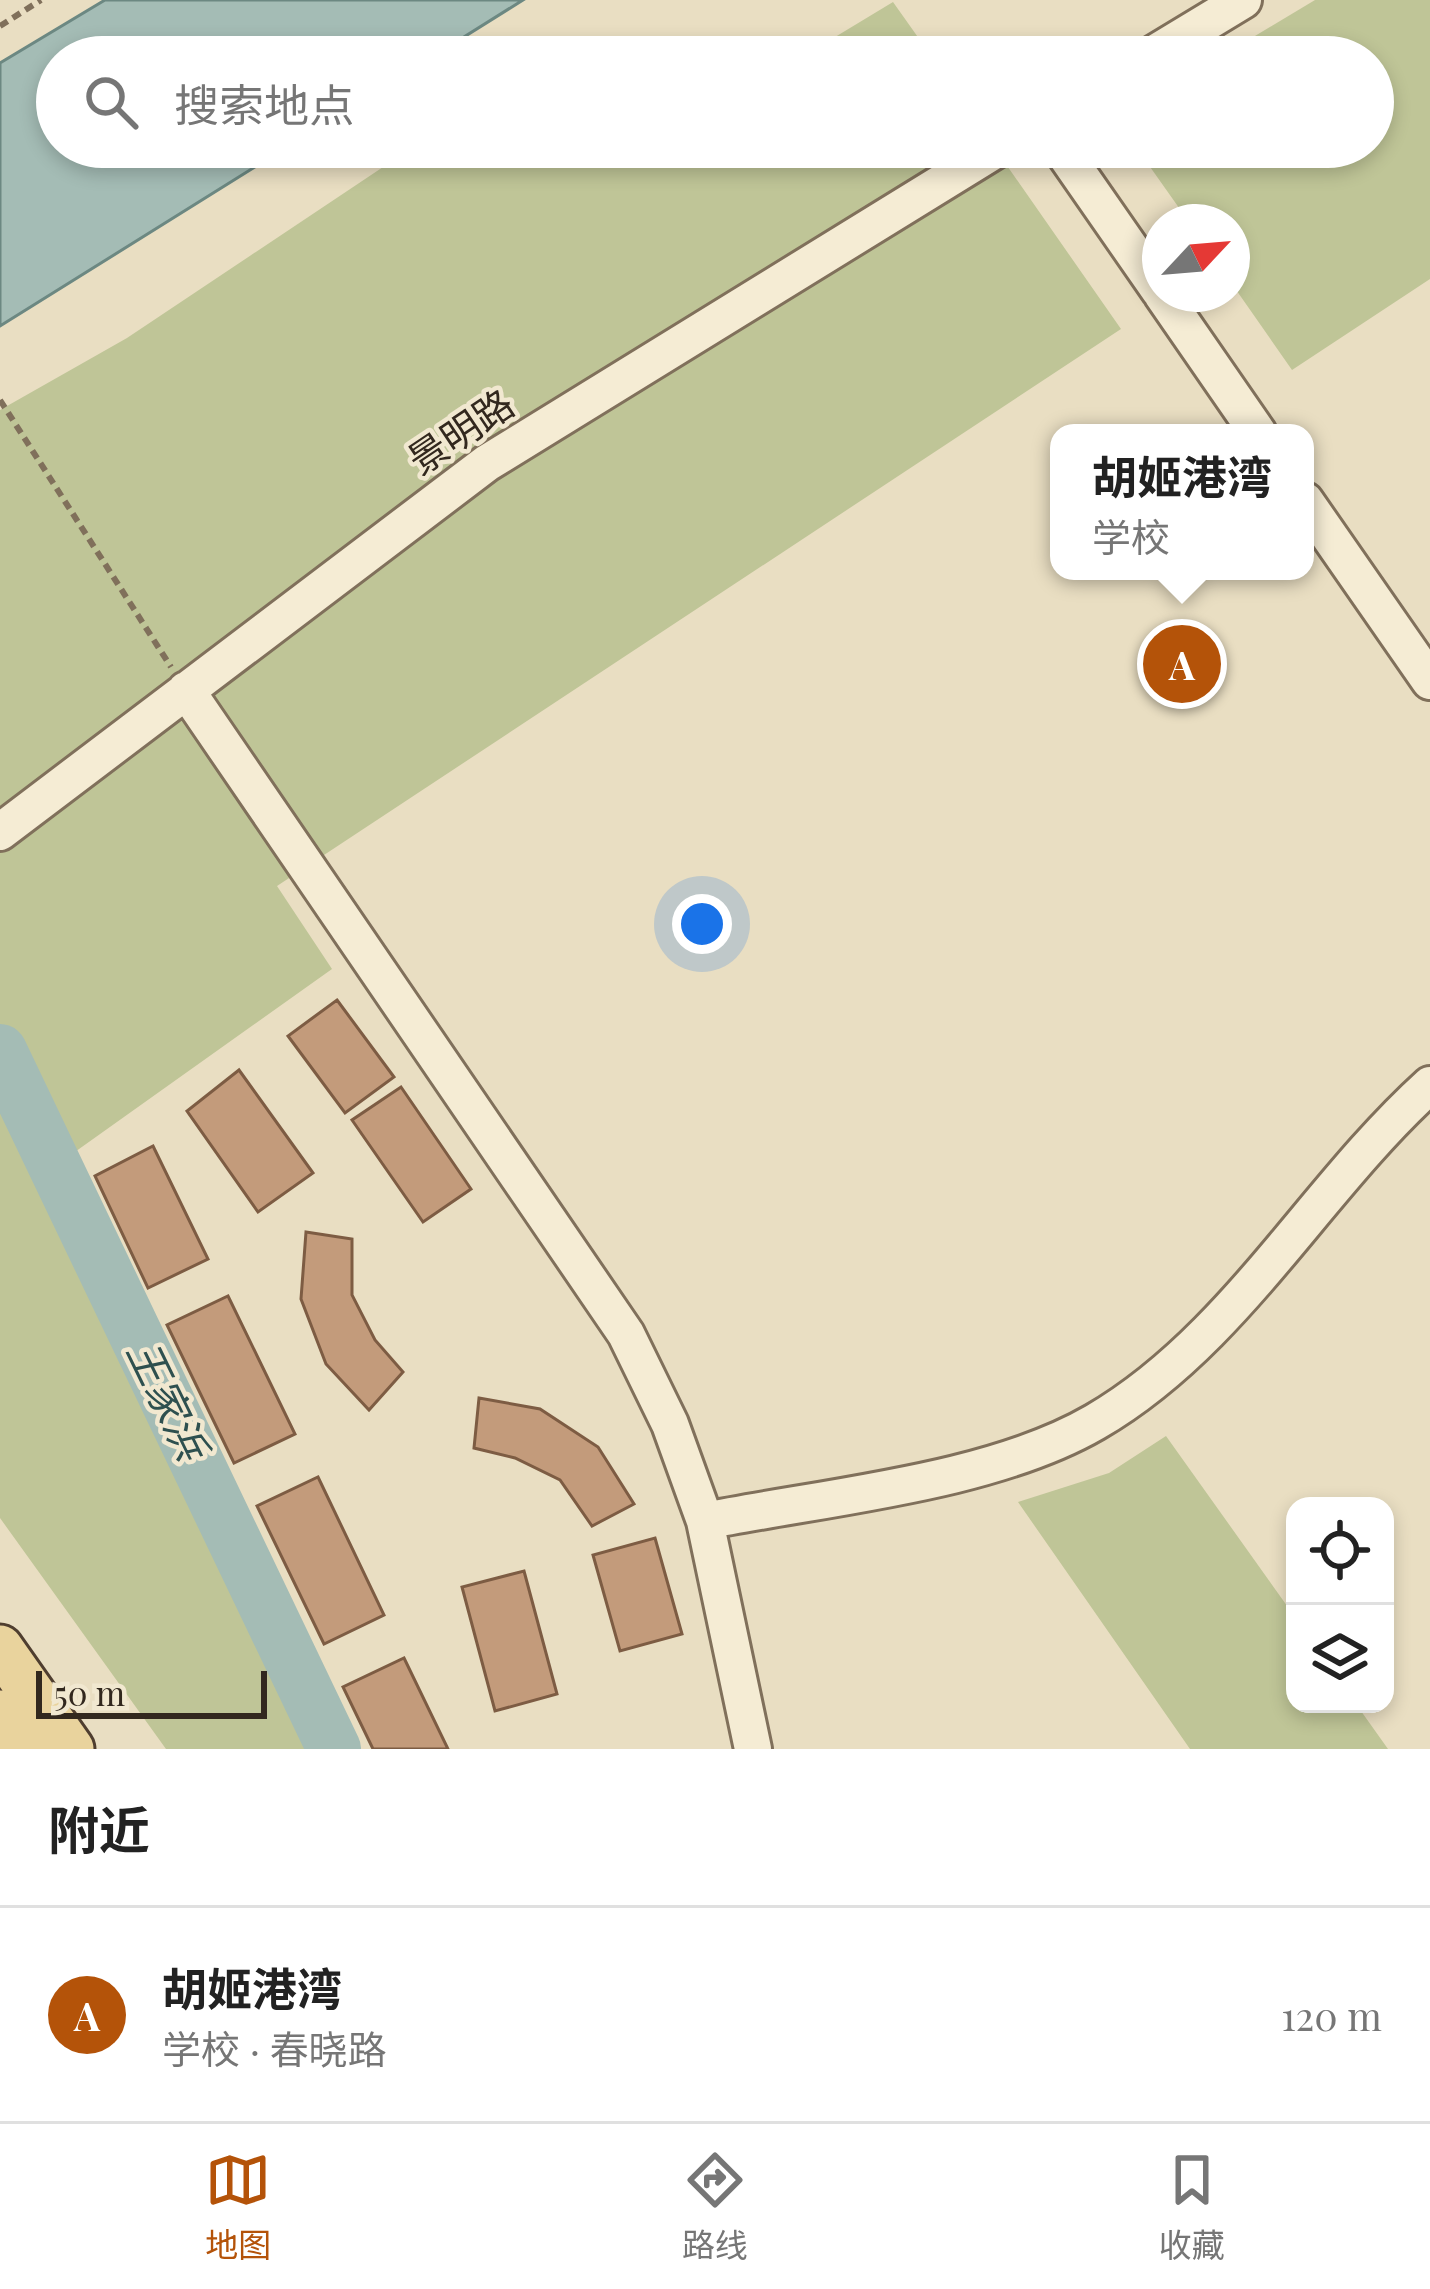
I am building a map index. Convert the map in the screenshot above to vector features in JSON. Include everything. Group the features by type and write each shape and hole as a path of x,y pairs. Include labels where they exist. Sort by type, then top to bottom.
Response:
{"main road":[{"path":"0,1648 71,1749"},
{"path":"0,1713 26,1749"}],"street":[{"path":"1184,36 1244,0"},
{"name":"景明路","path":"0,832 487,463 966,168"},
{"path":"1075,168 1142,265"},
{"path":"1175,312 1252,424"},
{"path":"1314,514 1430,681"},
{"path":"186,690 626,1334 670,1424 705,1521 753,1749"},
{"path":"705,1521 999,1463 1097,1421 1190,1347 1430,1085"}],"path":[{"path":"0,26 41,0"},
{"path":"0,400 186,690"}],"green space":[{"path":"1315,0 1430,0 1430,279 1292,370 1250,310 1250,204 1176,204 1151,168 1394,168 1394,36 1255,36"},
{"path":"893,2 917,36 837,36"},
{"path":"382,168 1009,168 1121,329 277,886 332,969 72,1154 351,1749 166,1749 0,1518 0,410 127,338"},
{"path":"1166,1436 1286,1604 1286,1713 1362,1713 1388,1749 1190,1749 1018,1502 1109,1473"}],"water":[{"path":"105,0 523,0 466,36 45,36"},
{"path":"36,41 36,168 253,168 0,326 0,63"}],"building":[{"path":"337,1000 394,1077 345,1113 288,1036"},
{"path":"239,1070 313,1173 258,1212 187,1111"},
{"path":"401,1087 471,1189 423,1222 352,1120"},
{"path":"153,1146 208,1259 148,1288 95,1176"},
{"path":"306,1232 352,1239 352,1295 375,1340 403,1372 369,1410 326,1364 301,1299"},
{"path":"228,1296 295,1434 234,1463 167,1325"},
{"path":"479,1398 540,1409 598,1447 634,1504 592,1526 560,1480 515,1458 474,1448"},
{"path":"318,1477 384,1615 324,1644 257,1506"},
{"path":"655,1538 682,1634 620,1651 593,1555"},
{"path":"524,1571 557,1694 495,1711 462,1587"},
{"path":"404,1658 448,1749 373,1749 343,1687"}],"waterway":[{"name":"王家浜","path":"0,1051 334,1749"}],"place":[{"name":"胡姬港湾","path":"1182,664"}]}
